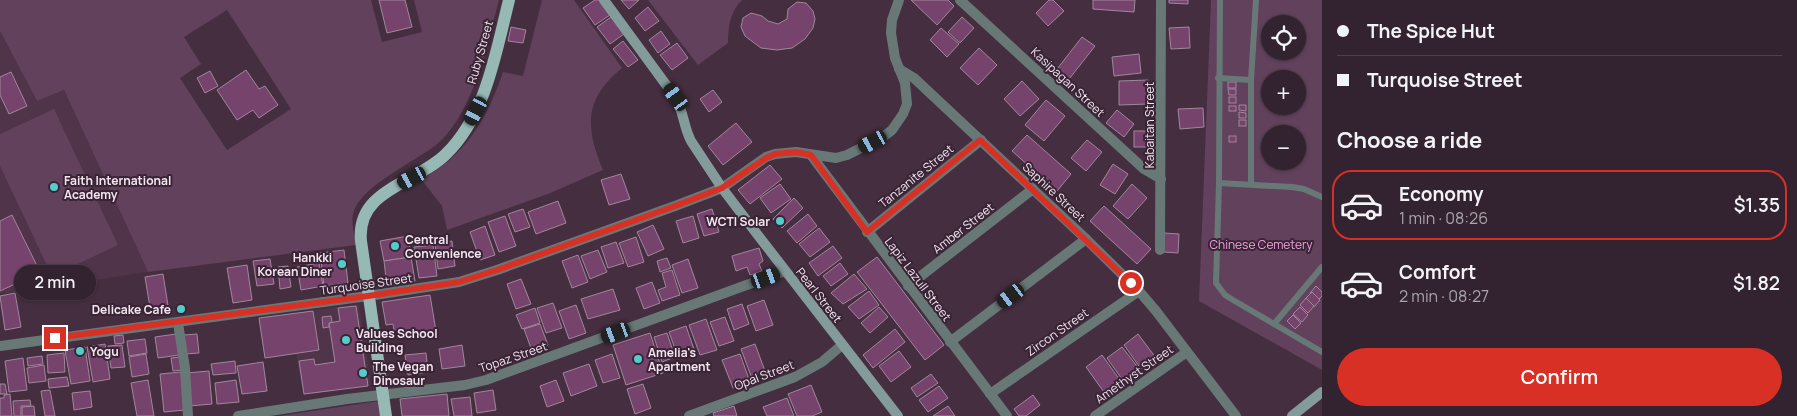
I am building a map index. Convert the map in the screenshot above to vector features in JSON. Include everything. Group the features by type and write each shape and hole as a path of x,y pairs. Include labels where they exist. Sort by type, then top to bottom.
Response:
{"main road":[{"name":"Ruby Street","path":"386,416 360,232 364,216 368,207 380,195 434,165 447,154 467,128 483,93 508,0"}],"street":[{"name":"Pearl Street","path":"604,0 676,97 684,115 687,133 722,188 784,271 898,416"},
{"name":"Turquoise Street","path":"0,346 441,286 474,278 722,188 775,154 796,152 836,158 847,155 883,137 892,130 903,114 906,104 905,83 895,58 891,33 892,20 899,0"},
{"name":"Kasipagan Street","path":"960,0 1144,169 1161,179"},
{"name":"Kabaitan Street","path":"1160,250 1161,0"},
{"name":"Saphire Street","path":"899,68 910,74 1139,291 1236,416"},
{"name":"Tanzanite Street","path":"867,232 980,140"},
{"name":"Lapiz Lazull Street","path":"811,155 1007,416"},
{"name":"Amber Street","path":"908,286 1033,189"},
{"path":"950,342 1086,239"},
{"name":"Topaz Street","path":"238,416 383,394 466,385 486,380 784,271"},
{"name":"Zircon Street","path":"990,394 1139,291"},
{"path":"178,323 185,368 188,416"},
{"name":"Opal Street","path":"689,416 795,377 822,362 842,345"},
{"name":"Amethyst Street","path":"1095,416 1187,352"},
{"path":"1292,416 1322,392"}],"lane":[{"path":"1220,0 1218,78 1219,183 1216,283 1225,295 1322,352"},
{"path":"1251,184 1251,80 1256,0"},
{"path":"1218,78 1251,80"},
{"path":"1219,183 1304,189 1322,197"},
{"path":"1274,324 1322,267"}],"shaded area":[{"name":"Faith International Academy","path":"0,31 37,101 64,90 148,272 0,294"},
{"name":"Values School Building","path":"359,304 371,385 303,395 296,354 320,350 314,310"}],"green space":[{"path":"0,0 371,0 382,42 422,32 414,0 499,0 477,78 456,122 439,143 390,175 367,193 359,202 352,219 356,245 148,272 64,90 37,101 0,31","holes":["227,10 291,109 227,150 180,78 201,64 184,37"]},
{"path":"542,0 574,0 622,68 600,91 592,114 593,140 603,170 548,194 447,230 442,206 421,179 437,170 450,159 473,134 490,105 503,72 523,76"},
{"path":"648,0 742,0 730,20 728,43 698,65"},
{"name":"Chinese Cemetery","path":"1211,0 1322,0 1322,370 1199,301"},
{"path":"54,109 118,245 52,276 0,166 0,134"},
{"path":"379,401 381,416 279,416"}],"building":[{"path":"379,0 405,0 412,27 387,33"},
{"path":"595,0 599,0 610,15 595,25 583,8"},
{"path":"621,0 639,0 629,9"},
{"path":"911,0 948,0 954,6 937,25"},
{"path":"1049,0 1053,0 1064,11 1048,26 1036,13"},
{"path":"1093,0 1135,0 1134,12 1093,9"},
{"path":"1169,0 1188,0 1188,4 1169,3"},
{"path":"797,2 806,3 813,11 815,19 813,28 805,39 792,48 777,50 761,48 745,36 741,27 743,18 751,13 778,24 787,19 788,9"},
{"path":"648,7 659,21 645,31 635,18"},
{"path":"611,17 624,34 610,44 597,27"},
{"path":"962,17 974,28 960,43 948,32"},
{"path":"511,27 526,30 523,43 508,41"},
{"path":"1189,27 1190,48 1171,49 1169,28"},
{"path":"941,28 959,44 947,57 930,40"},
{"path":"661,31 670,44 658,53 649,40"},
{"path":"1082,37 1095,46 1066,83 1054,73"},
{"path":"623,41 638,60 628,67 613,49"},
{"path":"677,43 688,58 672,70 660,55"},
{"path":"979,48 997,65 978,85 960,68"},
{"path":"1139,54 1141,73 1114,76 1112,57"},
{"path":"246,70 259,89 265,86 278,105 259,118 253,110 237,120 217,90"},
{"path":"210,71 218,86 205,93 197,78"},
{"path":"11,72 27,106 9,114 0,95 0,77"},
{"path":"1148,80 1148,104 1119,105 1119,81"},
{"path":"1022,81 1039,99 1020,116 1004,99"},
{"path":"1228,82 1236,82 1236,88 1228,88"},
{"path":"1228,89 1236,89 1236,95 1229,95"},
{"path":"713,90 722,102 709,112 700,99"},
{"path":"1229,97 1236,97 1236,103 1229,103"},
{"path":"1046,100 1065,116 1044,141 1025,125"},
{"path":"1239,105 1246,105 1246,111 1239,110"},
{"path":"1229,106 1236,106 1236,111 1229,111"},
{"path":"1203,108 1204,127 1180,129 1178,109"},
{"path":"1117,110 1134,124 1124,137 1106,123"},
{"path":"1239,112 1246,113 1246,118 1239,118"},
{"path":"1239,120 1246,120 1246,126 1239,126"},
{"path":"736,123 752,142 723,165 708,146"},
{"path":"1134,131 1150,131 1150,147 1134,147"},
{"path":"1027,135 1071,174 1057,191 1012,151"},
{"path":"1229,136 1236,136 1236,142 1229,142"},
{"path":"1087,140 1102,152 1086,171 1071,158"},
{"path":"1113,164 1128,174 1115,194 1100,185"},
{"path":"770,165 782,179 750,204 738,190"},
{"path":"621,174 630,199 609,205 601,180"},
{"path":"780,184 791,199 771,213 760,198"},
{"path":"1132,184 1147,198 1128,219 1113,206"},
{"path":"794,198 803,208 782,228 773,219"},
{"path":"558,201 566,223 536,234 528,212"},
{"path":"1104,206 1151,249 1137,264 1090,221"},
{"path":"523,209 530,227 515,232 508,214"},
{"path":"712,209 719,232 704,236 697,214"},
{"path":"808,214 817,226 797,243 787,231"},
{"path":"12,215 42,276 30,282 28,278 0,291 0,221"},
{"path":"505,216 516,246 499,252 488,222"},
{"path":"693,216 699,238 683,243 676,221"},
{"path":"653,225 664,249 648,256 637,232"},
{"path":"485,226 495,255 480,260 470,232"},
{"path":"819,228 830,242 810,257 799,244"},
{"path":"1164,233 1179,234 1178,253 1164,252"},
{"name":"Central Convenience","path":"408,236 411,257 384,261 380,241"},
{"path":"636,237 644,262 628,267 619,243"},
{"path":"452,241 455,266 438,269 435,243"},
{"path":"616,242 624,263 608,268 601,247"},
{"path":"433,245 437,276 419,278 414,247"},
{"path":"833,246 842,258 818,276 809,263"},
{"path":"759,248 763,261 759,264 762,271 750,275 747,267 736,271 732,256"},
{"path":"344,250 348,283 324,286 320,253"},
{"path":"598,250 607,272 590,279 581,256"},
{"path":"578,255 588,282 572,288 562,261"},
{"path":"411,257 415,281 387,286 384,261"},
{"path":"877,257 944,345 925,360 857,272"},
{"path":"667,258 671,268 660,272 657,261"},
{"path":"270,259 274,284 257,286 253,261"},
{"path":"688,259 698,288 682,293 672,265"},
{"path":"319,263 323,286 301,290 297,267"},
{"path":"840,263 848,274 831,286 823,276"},
{"path":"247,265 252,300 233,303 227,268"},
{"path":"288,266 291,287 280,289 278,267"},
{"path":"672,270 680,295 662,301 658,290 666,287 662,273"},
{"path":"163,274 169,312 151,314 145,277"},
{"path":"854,274 867,289 843,304 831,293"},
{"path":"521,279 531,304 516,309 507,284"},
{"path":"652,282 660,303 644,309 636,288"},
{"path":"1316,286 1322,292 1322,296 1318,300 1310,293"},
{"path":"613,289 620,310 588,319 581,299"},
{"path":"869,291 879,305 859,319 848,307"},
{"path":"1312,292 1320,300 1314,307 1305,299"},
{"path":"15,293 21,327 5,330 0,296"},
{"path":"430,295 436,331 395,337 393,324 386,325 382,302"},
{"path":"1306,298 1314,306 1308,313 1300,305"},
{"path":"764,300 773,325 756,331 747,306"},
{"path":"553,303 562,328 546,333 537,308"},
{"path":"742,304 749,324 734,330 727,309"},
{"path":"576,305 586,333 569,339 559,311"},
{"name":"Values School Building","path":"356,306 368,386 304,394 299,361 314,359 315,365 335,362 329,323 340,321 338,308"},
{"path":"879,307 888,317 870,333 861,323"},
{"path":"1300,307 1308,315 1302,322 1293,314"},
{"path":"535,308 540,323 522,329 516,315"},
{"path":"313,311 319,350 265,358 259,318"},
{"path":"1293,315 1301,323 1295,329 1287,321"},
{"path":"331,316 332,322 329,323 329,327 323,328 322,317"},
{"path":"725,317 734,341 719,346 710,322"},
{"path":"706,319 717,350 700,355 689,325"},
{"path":"540,324 548,345 532,351 524,329"},
{"path":"686,326 695,352 678,357 669,332"},
{"path":"895,329 905,342 873,368 863,355"},
{"name":"Amelia's Apartment","path":"650,333 663,373 626,385 613,345"},
{"path":"667,333 675,357 662,362 654,337"},
{"path":"176,334 179,355 158,358 155,337"},
{"path":"197,334 199,353 185,354 184,335"},
{"path":"1138,334 1156,358 1141,369 1124,345"},
{"path":"123,335 124,343 115,344 114,336"},
{"path":"145,339 147,353 129,356 127,341"},
{"path":"105,344 110,379 93,382 87,347"},
{"path":"755,344 765,371 751,376 741,349"},
{"path":"122,345 125,367 111,368 108,346"},
{"path":"462,345 465,366 442,369 439,349"},
{"path":"85,347 90,381 71,384 65,350"},
{"path":"1122,347 1140,370 1124,382 1107,358"},
{"path":"899,351 911,367 891,382 879,366"},
{"path":"64,353 65,372 48,373 47,355"},
{"path":"426,353 428,372 408,375 405,355"},
{"path":"146,354 149,374 132,377 129,357"},
{"path":"612,354 620,378 603,383 595,360"},
{"path":"740,354 750,382 733,388 722,360"},
{"path":"1102,355 1122,383 1106,395 1086,367"},
{"path":"42,356 43,364 28,366 27,358"},
{"path":"180,357 182,370 173,371 171,358"},
{"path":"23,358 27,390 9,392 5,361"},
{"path":"235,361 236,373 213,375 211,364"},
{"path":"263,362 267,391 242,394 237,366"},
{"path":"589,364 597,386 571,396 563,373"},
{"path":"44,365 46,381 29,383 27,368"},
{"path":"209,371 212,404 189,406 186,373"},
{"path":"181,372 185,410 164,412 160,374"},
{"path":"931,374 938,383 917,397 911,388"},
{"path":"67,377 69,386 49,388 48,379"},
{"path":"148,380 154,416 137,416 131,383"},
{"path":"236,380 239,402 217,404 215,383"},
{"path":"556,380 564,401 547,407 540,386"},
{"path":"0,384 5,384 7,394 0,394"},
{"path":"643,384 651,408 635,414 627,389"},
{"path":"811,385 822,412 812,416 797,416 788,394"},
{"path":"939,386 948,398 928,412 919,400"},
{"path":"50,390 55,416 45,416 41,391"},
{"path":"493,390 496,410 477,413 474,393"},
{"path":"90,391 92,407 74,410 72,393"},
{"path":"10,394 12,416 0,416 0,398"},
{"path":"447,394 449,416 402,416 400,399"},
{"path":"1033,395 1040,405 1026,416 1019,416 1014,409"},
{"path":"470,397 472,416 454,416 451,399"},
{"path":"787,398 794,416 767,416 763,407"},
{"path":"30,400 31,406 21,406 21,416 14,416 13,401"},
{"path":"34,406 35,416 22,416 22,407"},
{"path":"734,406 737,416 714,416 713,413"},
{"path":"948,406 955,416 933,416"}],"place":[{"name":"Faith International Academy","path":"54,187"},
{"name":"WCTI Solar","path":"780,221"},
{"name":"Central Convenience","path":"395,246"},
{"name":"Hankki Korean Diner","path":"342,264"},
{"name":"Delicake Cafe","path":"181,309"},
{"name":"Values School Building","path":"346,340"},
{"name":"Yogu","path":"80,351"},
{"name":"Amelia's Apartment","path":"638,359"},
{"name":"The Vegan Dinosaur","path":"363,373"}],"route":[{"path":"55,338 163,325 459,282 722,188 766,158 785,152 811,155 867,232 980,140 1131,283"}]}
